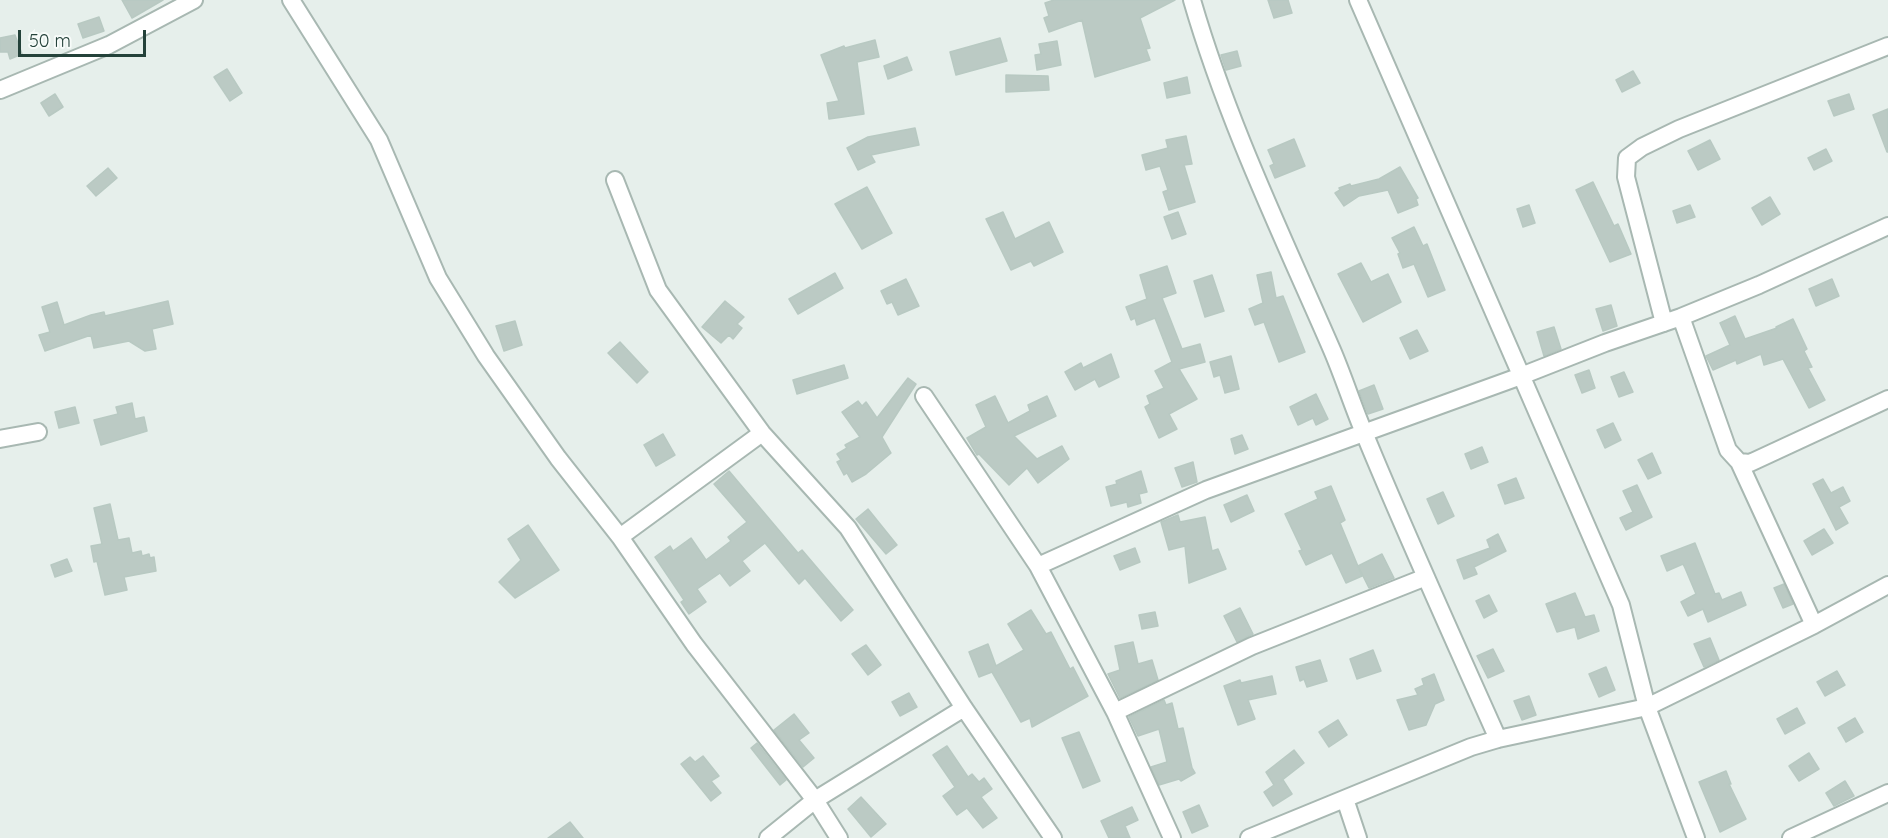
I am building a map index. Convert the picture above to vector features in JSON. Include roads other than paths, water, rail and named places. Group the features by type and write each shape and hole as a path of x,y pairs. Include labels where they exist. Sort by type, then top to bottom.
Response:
{"street":[{"path":"0,90 109,45 194,0"},
{"path":"291,0 379,140 438,278 486,356 558,458 620,537 694,644 815,800 839,838"},
{"path":"1192,0 1207,51 1268,207 1334,355 1364,433 1497,739"},
{"path":"1358,0 1621,605 1647,707 1696,838"},
{"path":"1664,322 1626,177 1627,158 1642,147 1679,129 1888,46"},
{"path":"615,180 658,290 762,433 848,528 964,708 1053,838"},
{"path":"1038,566 1206,490 1681,316 1760,285 1888,226"},
{"path":"1681,316 1728,450 1739,462 1814,625"},
{"path":"924,396 1038,566 1115,712 1172,838"},
{"path":"1739,462 1750,463 1888,399"},
{"path":"0,439 38,432"},
{"path":"620,537 762,433"},
{"path":"1115,712 1252,646 1426,577"},
{"path":"1249,838 1471,747 1497,739 1647,707 1814,625 1888,585"},
{"path":"768,838 815,800 964,708"},
{"path":"1791,838 1888,793"},
{"path":"1345,799 1358,838"}]}
